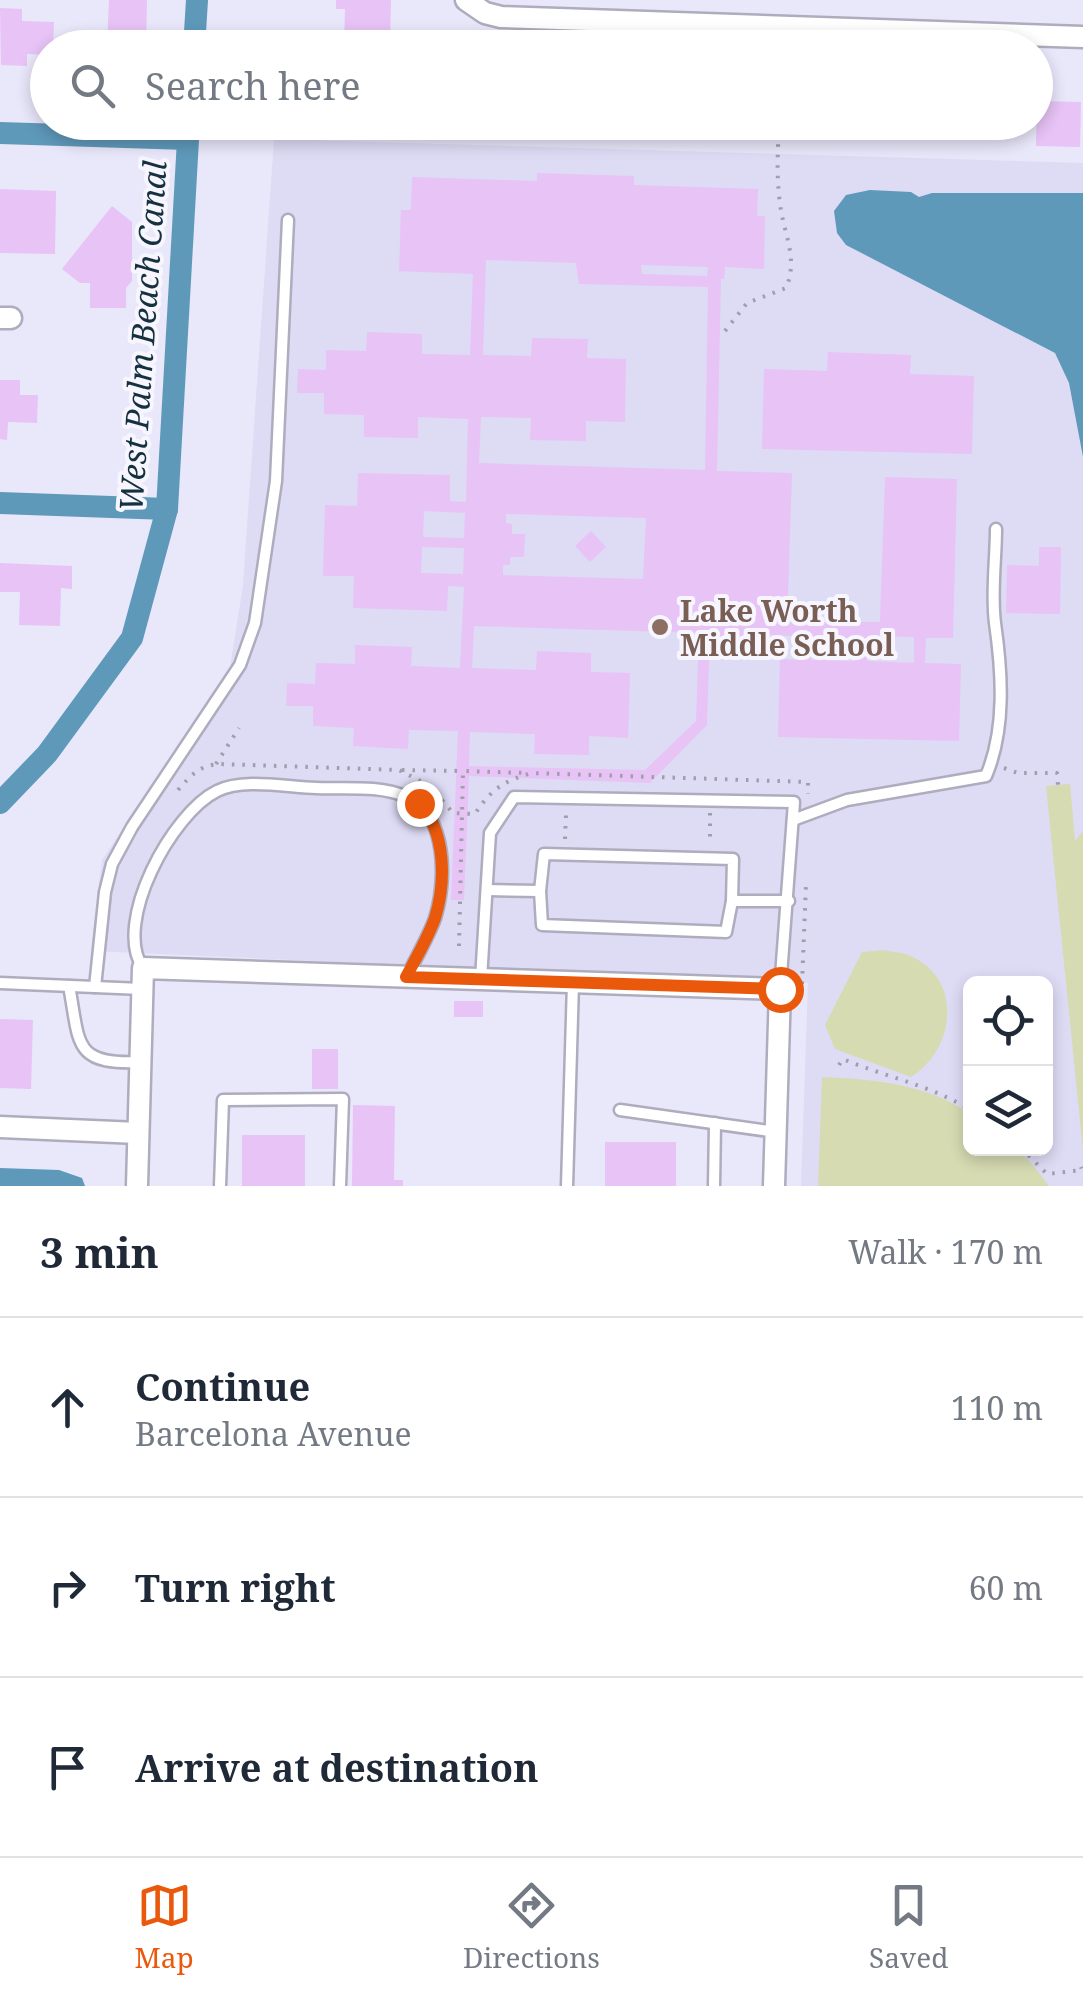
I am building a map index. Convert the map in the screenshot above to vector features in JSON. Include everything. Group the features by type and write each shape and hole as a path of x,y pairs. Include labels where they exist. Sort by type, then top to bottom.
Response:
{"street":[{"path":"466,0 485,13 501,17 879,30"},
{"path":"1053,36 1083,37"},
{"path":"137,1186 143,979 406,977 780,989 774,1186"},
{"path":"0,1127 138,1133"}],"lane":[{"path":"95,987 105,892 112,864 132,827 240,665 255,623 276,481 288,220"},
{"path":"794,820 847,800 986,776 997,750 1001,649 994,621 996,529"},
{"path":"0,983 95,987 143,979 133,937 143,896 160,853 191,808 227,786 394,792 419,803 436,825 440,839 439,902 406,977"},
{"path":"481,979 490,833 514,796 794,802 780,989"},
{"path":"544,854 710,859 734,860 726,932 542,925 544,854"},
{"path":"487,890 540,891"},
{"path":"732,901 789,901"},
{"path":"568,1186 573,982"},
{"path":"68,986 79,1038 86,1052 97,1060 140,1062"},
{"path":"220,1186 223,1100 343,1099 340,1186"},
{"path":"620,1110 776,1132"},
{"path":"714,1186 716,1124"}],"path":[{"path":"725,331 747,303 786,288 792,276 789,240 780,205 779,140"},
{"path":"216,764 239,728"},
{"path":"992,763 1018,773 1057,773 1058,784"},
{"path":"399,770 532,773"},
{"path":"458,946 462,771"},
{"path":"710,859 711,779"},
{"path":"839,1064 843,1059 948,1096 963,1106"},
{"path":"1029,1156 1044,1172 1082,1169"}],"shaded area":[{"name":"Lake Worth Middle School","path":"274,140 1083,163 1083,1186 801,1186 808,983 91,951 102,860 230,668 243,585"}],"green space":[{"path":"1070,784 1075,841 1083,831 1083,1150 1046,786"},
{"path":"884,950 905,954 926,965 945,996 945,1032 926,1065 911,1077 835,1049 825,1025 862,952"},
{"path":"822,1077 899,1085 954,1104 963,1110 963,1156 1024,1156 1049,1186 818,1186"}],"water":[{"path":"870,190 911,192 919,197 932,193 1083,193 1083,457 1069,383 1055,353 846,245 837,233 834,211 846,195"},
{"path":"0,1168 59,1170 82,1178 85,1186 0,1186"}],"building":[{"path":"109,0 147,0 146,30 108,30"},
{"path":"336,0 391,0 390,30 344,30 345,9 336,9"},
{"path":"0,8 22,9 22,21 54,22 54,30 30,30 27,66 1,65"},
{"path":"1053,101 1081,102 1080,147 1036,146 1036,140 1053,140"},
{"path":"537,173 634,176 634,185 758,189 757,216 765,216 764,269 725,267 721,279 717,471 792,473 787,622 880,622 885,477 957,479 953,638 926,638 925,663 961,664 959,741 778,737 780,659 800,660 800,636 743,634 742,643 731,643 731,660 709,660 707,725 650,783 469,776 464,900 451,900 458,731 409,730 408,749 353,746 354,728 313,726 313,706 286,706 287,683 315,684 316,663 355,664 355,645 412,647 411,666 460,668 464,587 448,586 447,611 353,608 354,576 323,576 325,505 357,506 358,473 450,475 450,501 466,502 468,419 418,417 418,438 364,437 364,415 324,414 324,393 297,393 298,369 326,370 326,350 366,351 367,332 422,334 422,354 470,355 473,274 399,271 401,210 411,210 412,177 537,181","holes":["486,260 576,263 579,284 708,287 705,470 479,463 481,417 531,418 530,440 586,441 586,421 625,422 626,359 587,358 588,339 532,338 531,356 483,355","641,265 708,267 707,276 642,274","424,511 465,513 464,538 423,537","506,514 646,518 643,579 503,575 503,565 510,565 510,557 524,557 525,534 512,534 512,524 506,523","422,547 464,548 463,574 421,573","474,626 699,633 696,721 645,770 469,766 470,732 535,734 534,754 589,755 589,736 628,738 630,673 591,672 591,653 537,651 536,670 472,668","867,636 914,637 914,663 867,661","811,637 856,638 855,661 811,660"]},
{"path":"0,189 56,191 55,254 0,253"},
{"path":"112,206 132,222 132,281 126,288 126,308 90,308 90,283 80,283 62,269"},
{"path":"828,352 911,355 910,374 974,376 972,454 762,449 764,369 827,371"},
{"path":"0,380 20,380 20,395 38,395 37,423 8,422 7,440 0,439"},
{"path":"591,531 606,547 590,562 575,546"},
{"path":"1039,547 1061,547 1060,614 1006,613 1007,565 1039,566"},
{"path":"0,563 72,566 72,589 61,588 60,626 19,625 20,592 0,592"},
{"path":"454,1001 483,1001 483,1017 454,1017"},
{"path":"0,1019 33,1020 31,1089 0,1088"},
{"path":"312,1049 338,1049 338,1089 312,1089"},
{"path":"353,1105 395,1106 394,1180 403,1180 403,1186 352,1186"},
{"path":"242,1135 305,1135 305,1186 242,1186"},
{"path":"605,1142 676,1142 676,1186 605,1186"}],"waterway":[{"name":"West Palm Beach Canal","path":"195,30 197,0"},
{"path":"0,133 30,134"},
{"name":"West Palm Beach Canal","path":"0,803 47,754 132,638 167,509 188,140"},
{"path":"0,503 167,509"}],"place":[{"name":"Lake Worth Middle School","path":"660,627"}],"route":[{"path":"419,803 436,825 440,839 439,902 406,977 780,989"}]}
